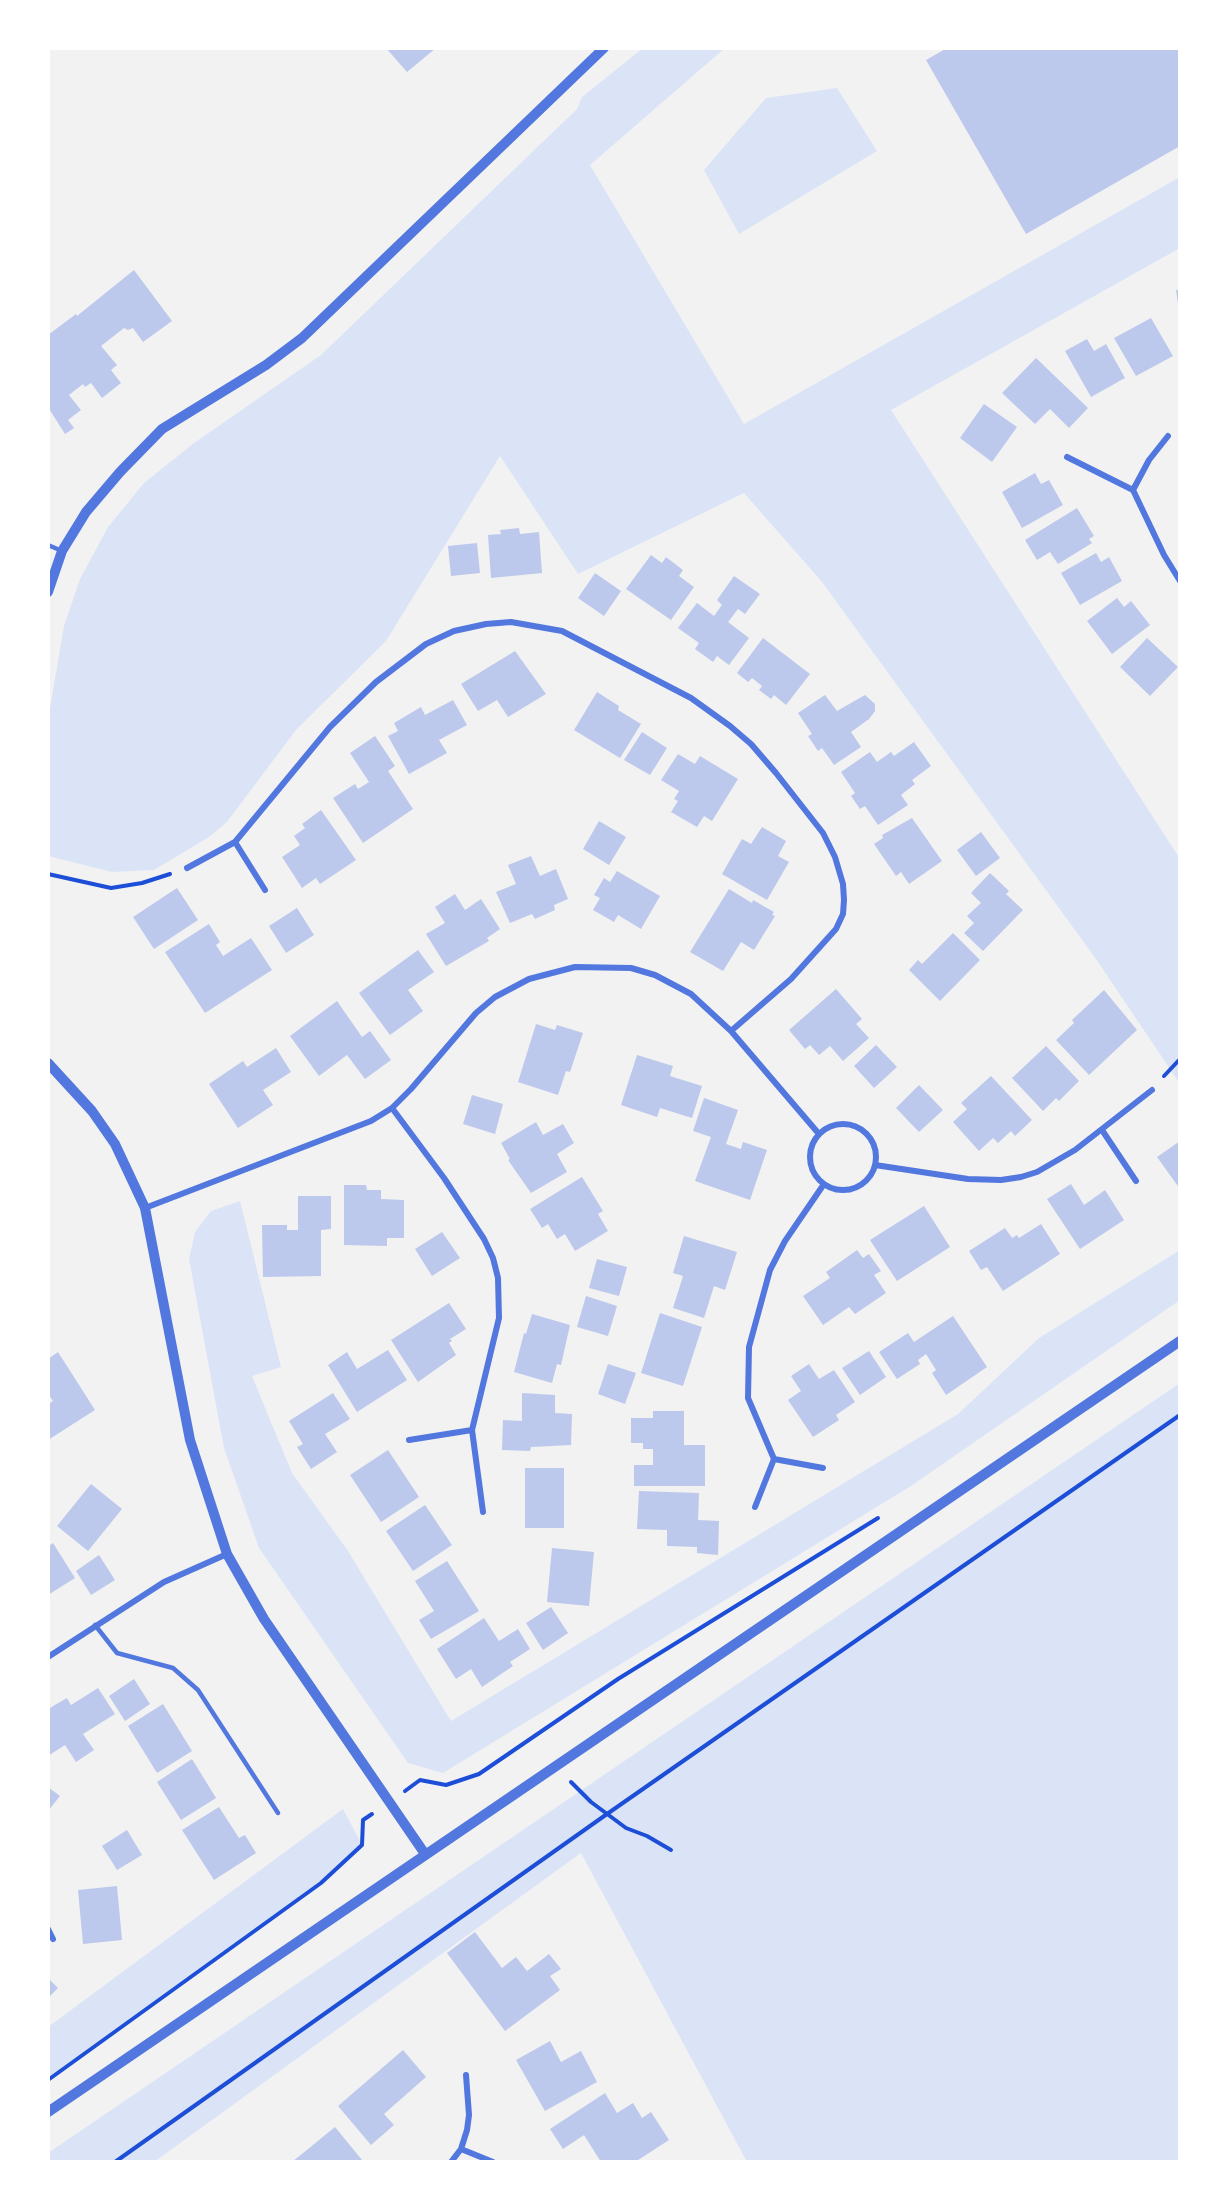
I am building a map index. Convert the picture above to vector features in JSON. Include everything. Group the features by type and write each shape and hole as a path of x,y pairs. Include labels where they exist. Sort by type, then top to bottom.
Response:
{"street":[{"path":"48,592 62,551 86,512 120,472 162,429 266,365 302,338 604,48"},
{"path":"1133,490 1149,460 1168,436"},
{"path":"1067,457 1133,490 1164,555 1180,581"},
{"path":"187,868 235,842 330,727 376,682 403,659 426,644 454,631 486,624 511,622 562,631 691,698 752,744 823,833 835,857 843,884 844,900 843,914 836,929 791,979 731,1031"},
{"path":"235,842 265,890"},
{"path":"145,1208 371,1121 392,1108 482,1008 512,986 550,972 575,967 611,966 655,975 691,994 731,1031 819,1134"},
{"path":"48,1063 92,1111 115,1144 145,1208 190,1440 227,1554 264,1619 425,1854"},
{"path":"875,1165 968,1179 1011,1179 1037,1172 1102,1130 1152,1090"},
{"path":"392,1108 444,1178 484,1239 493,1258 498,1278 499,1318 472,1430 483,1512"},
{"path":"845,1124 863,1131 875,1147 875,1165 872,1175 858,1187 841,1190 824,1184 817,1178 811,1162 813,1144 819,1134 834,1125 845,1124"},
{"path":"1102,1130 1136,1181"},
{"path":"755,1507 774,1459 748,1398 749,1347 770,1270 785,1241 824,1184"},
{"path":"48,2112 1180,1341"},
{"path":"409,1440 472,1430"},
{"path":"774,1459 823,1468"},
{"path":"48,1657 95,1624 164,1582 227,1554"},
{"path":"48,1929 53,1939"},
{"path":"451,2162 461,2150 469,2115 466,2075"},
{"path":"461,2150 493,2162"}],"lane":[{"path":"48,544 62,551"},
{"path":"95,1624 117,1653 173,1668 198,1690 278,1813"}],"path":[{"path":"48,874 111,888 142,883 187,868"},
{"path":"115,2162 607,1814 1180,1415"},
{"path":"48,2080 321,1882 362,1845 363,1820 420,1780 446,1785 479,1774 618,1679 882,1516"},
{"path":"554,1766 626,1828 647,1836 671,1850"}],"shaded area":[{"path":"643,48 725,48 590,165 744,424 1180,177 1180,248 891,410 1180,859 1180,1084 1096,959 822,582 744,493 578,574 500,456 386,641 296,730 227,822 209,837 154,870 112,872 48,856 48,720 64,626 80,579 108,527 144,483 194,443 321,355 577,109 582,97"},
{"path":"837,88 877,151 739,234 704,170 766,98"},
{"path":"240,1201 281,1367 252,1376 292,1473 348,1551 451,1721 958,1414 1039,1338 1180,1250 1180,1300 911,1486 443,1773 408,1763 259,1548 224,1448 189,1259 195,1232 211,1211"},
{"path":"1180,1383 1180,2162 747,2162 581,1853 154,2162 48,2162 48,2153"},
{"path":"343,1809 362,1845 321,1883 48,2080 48,2027"}],"building":[{"path":"386,48 436,48 407,72"},
{"path":"947,48 1178,48 1180,146 1026,234 926,60"},
{"path":"134,270 172,321 143,342 133,328 128,330 124,328 101,346 117,365 111,370 121,383 102,398 91,383 85,387 83,384 69,395 81,410 68,420 74,428 65,434 48,407 48,335 76,314 77,316"},
{"path":"1176,290 1180,290 1180,311 1179,311"},
{"path":"1151,318 1173,356 1136,376 1114,338"},
{"path":"1087,339 1094,351 1106,344 1125,378 1091,397 1065,351"},
{"path":"1036,358 1088,408 1069,428 1050,409 1035,424 1002,393"},
{"path":"984,404 1017,427 992,462 960,438"},
{"path":"1035,473 1041,484 1049,480 1063,505 1022,528 1002,492"},
{"path":"1077,508 1094,536 1089,539 1092,543 1058,564 1050,552 1037,560 1025,540"},
{"path":"519,528 520,534 539,532 542,573 491,578 488,535 501,534 500,530"},
{"path":"477,543 480,573 451,576 448,546"},
{"path":"1096,553 1101,562 1109,557 1122,581 1080,605 1061,573"},
{"path":"651,555 662,563 666,557 683,570 679,576 694,587 671,620 626,589"},
{"path":"595,573 621,591 604,616 578,598"},
{"path":"734,576 760,594 745,614 738,609 728,622 749,638 729,665 717,656 713,662 695,649 699,643 678,628 697,603 714,616 722,605 717,600"},
{"path":"1117,598 1124,607 1131,601 1150,625 1112,654 1087,621"},
{"path":"763,638 810,674 786,705 774,695 771,699 759,690 762,686 752,678 748,682 737,673"},
{"path":"1147,638 1178,667 1150,696 1120,667"},
{"path":"515,651 546,694 508,717 497,700 478,711 461,684"},
{"path":"597,692 619,706 618,710 641,724 620,758 574,730"},
{"path":"825,695 837,711 865,695 875,704 875,711 869,719 851,732 861,747 834,765 822,748 818,751 808,736 812,734 798,713"},
{"path":"453,700 467,725 439,740 447,753 409,774 388,736 398,731 394,723 421,707 425,715"},
{"path":"642,732 667,748 650,775 624,760"},
{"path":"375,736 395,766 388,771 413,809 363,843 333,798 355,784 358,789 369,782 350,753"},
{"path":"914,742 931,766 912,780 915,784 901,795 908,805 878,825 865,806 860,809 851,796 855,793 841,772 870,752 877,762 891,752 894,756"},
{"path":"678,754 695,764 700,756 738,779 712,821 704,816 697,827 671,812 678,801 674,799 679,791 661,780"},
{"path":"321,810 356,860 320,884 316,878 302,888 282,857 300,845 294,836 305,828 302,824"},
{"path":"912,818 942,861 909,884 901,872 896,876 874,844 883,838 882,835"},
{"path":"599,821 626,837 609,865 583,849"},
{"path":"762,827 786,841 778,856 789,862 767,900 722,874 742,839 751,844"},
{"path":"981,832 1000,858 976,876 957,850"},
{"path":"531,856 540,876 556,869 568,899 554,905 555,910 535,919 532,914 510,923 496,892 516,884 508,865"},
{"path":"617,871 660,896 641,929 618,915 614,922 593,910 600,898 594,895 604,878 610,882"},
{"path":"990,873 1009,891 1006,894 1023,910 983,951 964,933 974,923 967,916 981,903 971,893"},
{"path":"177,888 198,920 154,949 133,917"},
{"path":"729,889 752,903 753,900 774,912 772,915 775,916 754,950 741,942 723,971 690,952"},
{"path":"455,894 465,910 481,899 500,929 487,938 489,941 446,966 426,934 445,923 435,907"},
{"path":"297,908 314,935 286,953 269,926"},
{"path":"209,924 220,942 216,945 223,956 251,938 272,970 205,1013 165,952"},
{"path":"953,933 980,960 940,1001 909,970 918,960 922,964"},
{"path":"418,950 434,972 408,990 423,1011 390,1035 359,993"},
{"path":"836,989 862,1019 856,1024 869,1038 843,1061 830,1046 819,1055 810,1045 805,1049 789,1030"},
{"path":"1104,990 1137,1030 1089,1075 1056,1040 1074,1023 1072,1020"},
{"path":"337,1001 362,1037 370,1031 391,1060 365,1079 347,1055 319,1076 290,1036"},
{"path":"536,1024 555,1030 557,1025 583,1033 570,1072 566,1071 558,1095 518,1082"},
{"path":"876,1045 897,1067 874,1088 854,1066"},
{"path":"1046,1046 1079,1081 1059,1101 1056,1098 1043,1111 1012,1078"},
{"path":"276,1048 291,1072 263,1090 273,1105 238,1128 209,1084 243,1061 247,1067"},
{"path":"637,1055 673,1066 670,1076 702,1086 692,1118 660,1108 657,1117 621,1105"},
{"path":"991,1076 1032,1120 1015,1136 1011,1131 998,1143 993,1138 979,1151 953,1122 967,1109 961,1103"},
{"path":"919,1085 943,1110 919,1132 896,1108"},
{"path":"472,1095 503,1104 495,1134 463,1124"},
{"path":"704,1098 738,1110 726,1144 741,1149 743,1142 767,1150 750,1200 695,1181 711,1137 693,1131"},
{"path":"536,1122 543,1135 563,1124 574,1143 557,1154 567,1172 531,1193 508,1160 510,1159 501,1143"},
{"path":"1180,1141 1180,1189 1157,1157"},
{"path":"582,1177 603,1211 598,1214 608,1231 575,1251 565,1234 557,1239 548,1224 542,1228 530,1209"},
{"path":"1071,1184 1084,1205 1105,1190 1124,1220 1080,1249 1047,1199"},
{"path":"344,1185 366,1185 367,1190 381,1190 381,1199 404,1200 404,1238 387,1238 387,1246 344,1245"},
{"path":"298,1196 331,1196 331,1229 321,1230 321,1276 263,1277 262,1225 287,1225 287,1230 298,1230"},
{"path":"924,1206 950,1247 897,1281 870,1240"},
{"path":"1041,1224 1060,1254 1003,1291 987,1267 981,1270 969,1251 1005,1228 1012,1238 1017,1235 1019,1238"},
{"path":"442,1232 460,1258 432,1276 415,1249"},
{"path":"684,1236 737,1252 725,1290 714,1286 704,1318 673,1308 683,1276 673,1273"},
{"path":"857,1250 863,1258 869,1254 881,1271 874,1275 886,1293 855,1314 849,1307 823,1325 803,1296 830,1278 826,1272"},
{"path":"597,1259 627,1267 619,1296 589,1288"},
{"path":"586,1296 617,1306 608,1336 577,1327"},
{"path":"449,1303 466,1329 450,1339 452,1341 449,1343 456,1355 418,1382 391,1340"},
{"path":"660,1313 702,1327 683,1386 641,1373"},
{"path":"532,1314 570,1325 561,1365 557,1364 552,1383 514,1372 524,1333 526,1334"},
{"path":"953,1316 987,1367 946,1395 932,1373 936,1370 926,1354 918,1360 920,1364 897,1379 879,1352 908,1333 914,1342"},
{"path":"388,1350 407,1380 357,1412 328,1365 347,1352 357,1369"},
{"path":"869,1351 886,1377 860,1395 842,1368"},
{"path":"58,1352 95,1410 48,1440 48,1404 53,1401 48,1394 48,1359"},
{"path":"608,1364 636,1373 625,1404 598,1394"},
{"path":"809,1364 819,1379 834,1370 855,1402 836,1415 839,1420 813,1437 788,1400 801,1391 791,1376"},
{"path":"333,1393 350,1419 325,1434 337,1452 311,1469 297,1447 303,1444 289,1421"},
{"path":"522,1393 555,1395 555,1413 572,1414 571,1445 531,1447 530,1451 502,1450 503,1420 522,1421"},
{"path":"653,1411 684,1411 684,1445 705,1445 705,1486 634,1486 634,1465 653,1465 653,1449 643,1449 643,1443 631,1443 631,1418 653,1418"},
{"path":"388,1450 419,1497 381,1522 350,1475"},
{"path":"525,1468 564,1468 564,1528 525,1528"},
{"path":"91,1484 122,1509 88,1551 57,1526"},
{"path":"639,1491 699,1493 698,1520 719,1521 718,1555 697,1553 697,1547 667,1546 667,1530 637,1529"},
{"path":"425,1505 452,1545 413,1571 386,1531"},
{"path":"53,1543 75,1578 48,1595 48,1547"},
{"path":"552,1548 594,1552 589,1606 547,1602"},
{"path":"99,1555 115,1580 91,1595 76,1571"},
{"path":"447,1561 479,1611 431,1639 419,1620 434,1611 415,1581"},
{"path":"551,1607 568,1633 543,1650 526,1623"},
{"path":"484,1618 499,1641 518,1629 530,1649 510,1662 513,1666 482,1687 471,1669 456,1679 437,1649"},
{"path":"134,1679 150,1704 125,1721 109,1696"},
{"path":"98,1688 115,1714 83,1734 94,1750 76,1762 65,1745 48,1756 48,1709 67,1698 71,1705"},
{"path":"163,1704 192,1751 157,1773 128,1726"},
{"path":"192,1759 216,1798 181,1820 157,1782"},
{"path":"48,1787 60,1796 48,1811"},
{"path":"219,1807 239,1838 245,1835 256,1853 214,1880 182,1830"},
{"path":"127,1830 142,1855 117,1870 102,1846"},
{"path":"117,1886 122,1940 83,1944 78,1890"},
{"path":"475,1932 502,1968 516,1957 527,1971 549,1954 561,1969 550,1976 560,1990 505,2031 447,1953"},
{"path":"48,1978 58,1988 48,1998"},
{"path":"550,2041 561,2062 581,2051 597,2082 545,2111 516,2060"},
{"path":"403,2050 426,2077 384,2114 394,2125 371,2145 338,2106"},
{"path":"605,2093 617,2113 633,2103 642,2118 651,2112 669,2140 635,2162 601,2162 584,2135 563,2149 550,2129"},
{"path":"335,2127 362,2160 359,2162 292,2162"}]}
